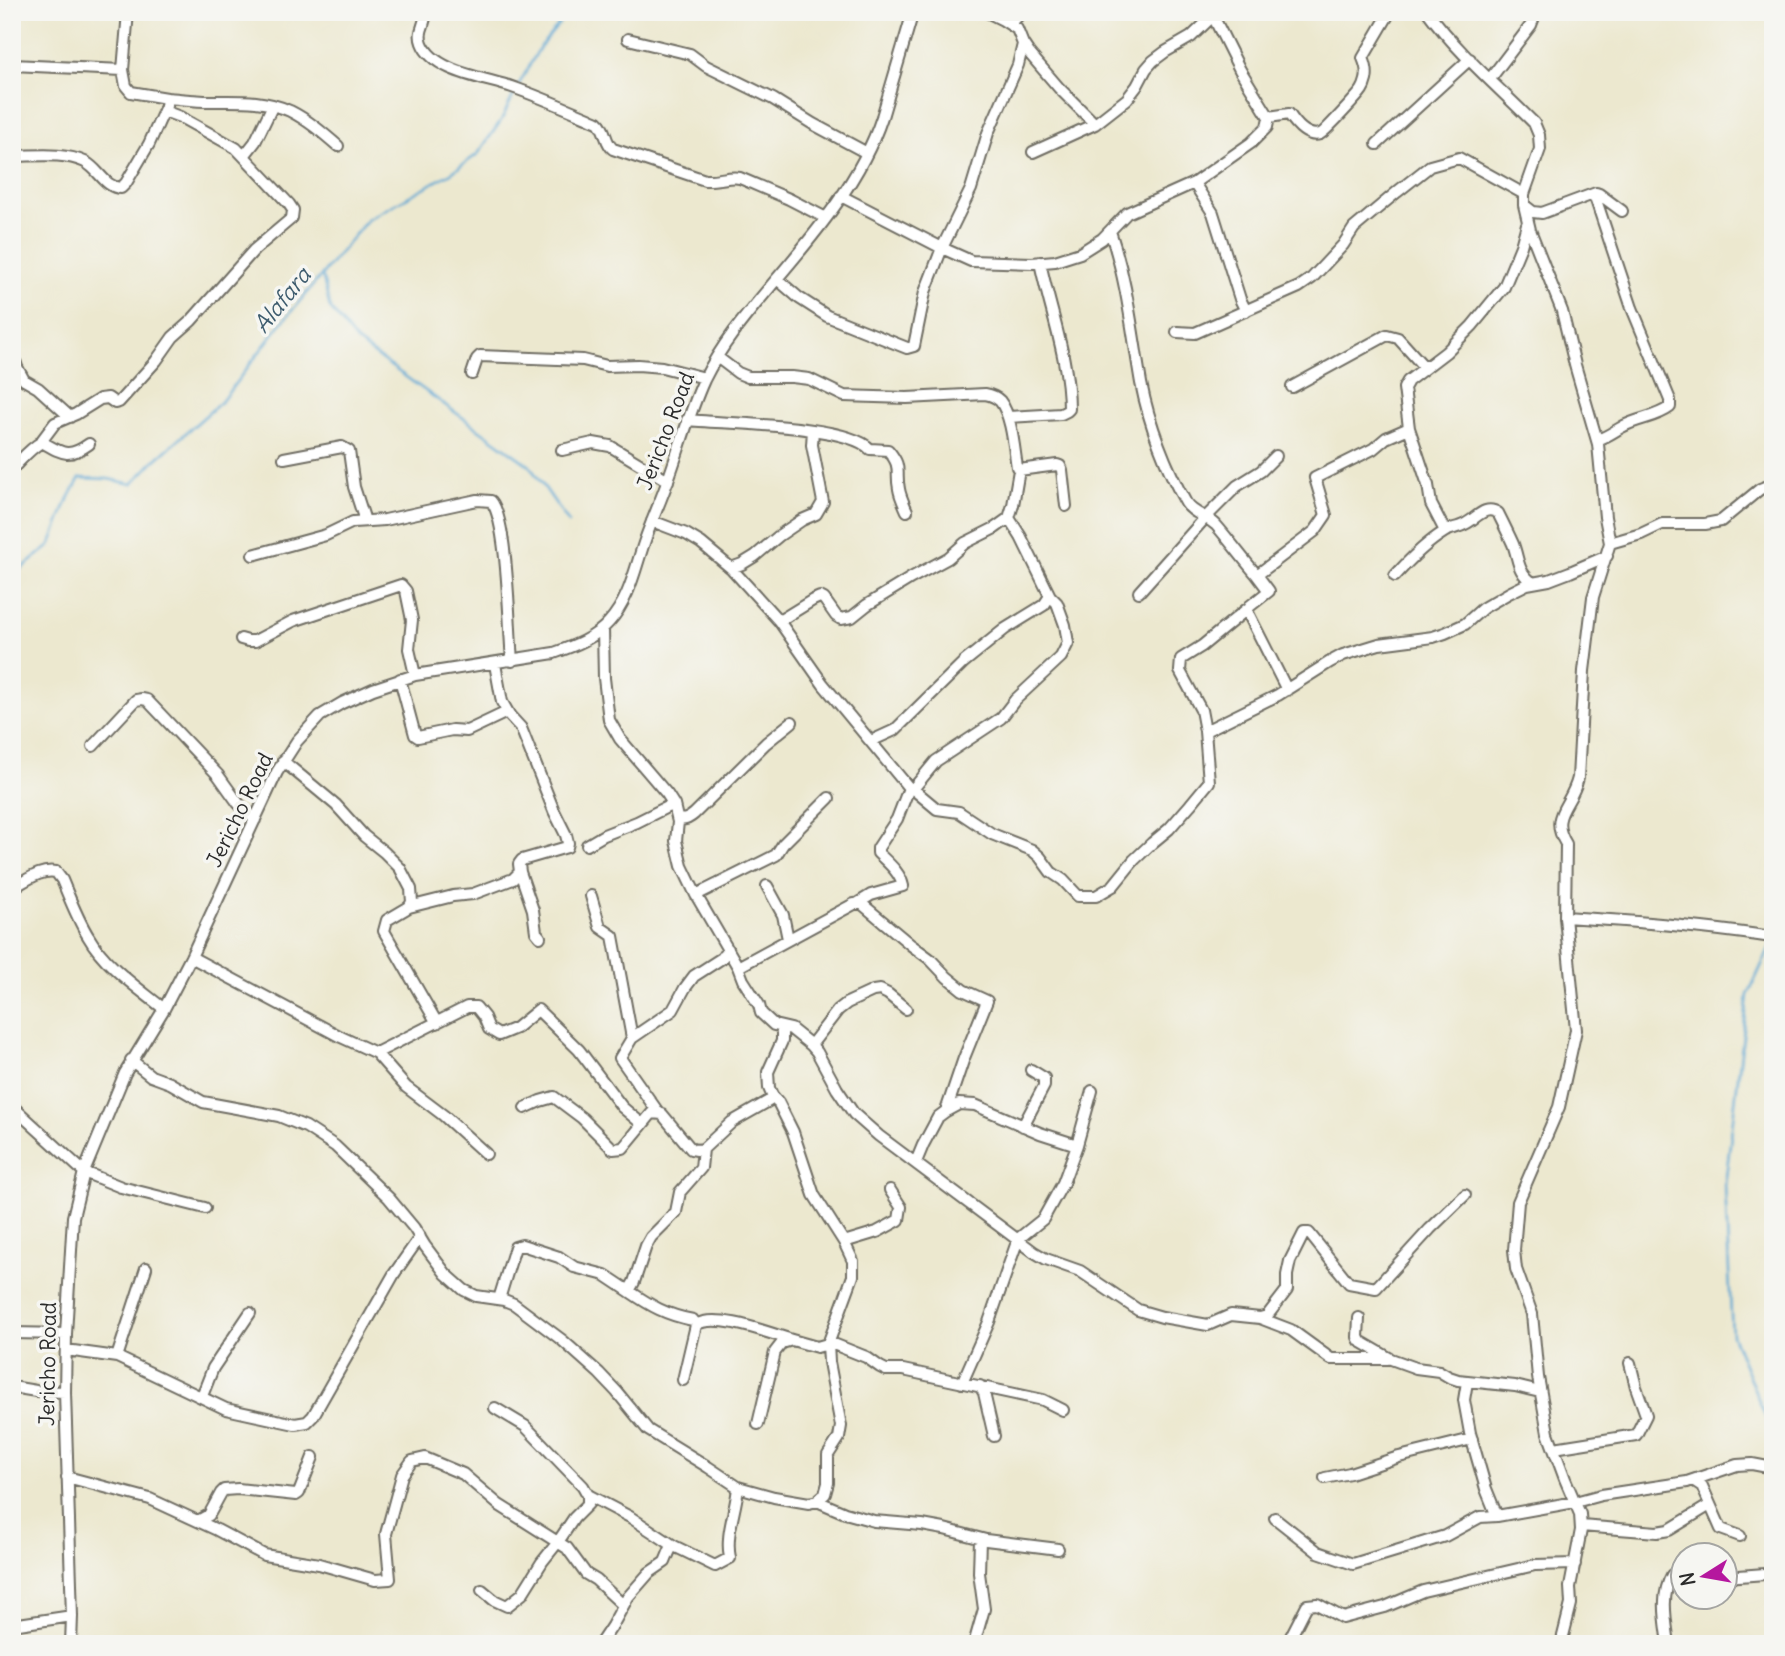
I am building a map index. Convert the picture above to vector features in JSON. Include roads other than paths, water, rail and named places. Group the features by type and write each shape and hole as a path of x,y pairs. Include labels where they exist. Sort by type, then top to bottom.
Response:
{"street":[{"path":"128,12 124,70 126,86 131,92 167,98 248,101 273,105 311,123 338,146"},
{"path":"425,12 426,18 420,32 422,45 432,58 458,72 512,87 598,122 613,149 705,180 740,178 826,218"},
{"name":"Jericho Road","path":"71,1644 65,1392 73,1217 84,1172 131,1060 164,1009 191,957 283,761 320,716 362,694 400,679 554,653 575,646 603,629 624,603 687,420 705,378 747,313 826,218 867,153 876,134 914,12"},
{"path":"986,12 1018,31 1023,44 1059,88 1095,124"},
{"path":"1010,24 1022,12"},
{"path":"1269,117 1289,114 1301,129 1310,134 1320,134 1328,128 1362,90 1366,79 1363,58 1390,12"},
{"path":"1428,12 1438,26 1534,123 1539,135 1539,149 1524,200 1530,230 1562,311 1597,440 1610,543 1592,597 1575,789 1558,825 1566,844 1565,917 1576,1030 1559,1107 1518,1202 1514,1250 1516,1269 1532,1314 1540,1392 1548,1433 1580,1514 1581,1526 1570,1587 1571,1604 1561,1644"},
{"path":"1490,79 1531,25 1535,12"},
{"path":"841,196 971,261 1055,261 1080,253 1102,239 1127,213 1194,183 1251,143 1267,127 1269,117 1240,69 1212,14 1191,37 1153,61 1127,99 1095,124 1033,152"},
{"path":"628,39 690,54 706,66 772,99 867,153"},
{"path":"777,279 799,298 827,316 909,348 914,346 925,292 942,248 971,190 988,134 1018,65 1023,44"},
{"path":"1377,144 1471,60"},
{"path":"12,65 124,70"},
{"path":"12,156 59,156 75,159 97,170 110,185 121,188 141,159 164,111 167,98"},
{"path":"244,156 255,142 273,105"},
{"path":"12,470 40,443 55,423 76,415 100,398 119,402 156,361 173,337 191,321 254,250 292,218 293,210 289,204 227,141 164,111"},
{"path":"1177,332 1195,333 1299,287 1312,278 1354,228 1430,166 1459,158 1524,200 1532,212 1542,213 1594,194 1600,194 1622,211"},
{"path":"1194,183 1213,213 1240,299 1247,311"},
{"path":"1594,194 1632,308 1670,400 1670,407 1662,414 1638,420 1597,440"},
{"path":"1445,531 1431,504 1428,485 1409,428 1404,388 1408,381 1446,352 1472,326 1504,287 1521,246 1528,220"},
{"path":"652,522 686,534 731,568 779,621 823,684 911,789 937,809 959,812 992,834 1032,850 1051,872 1078,896 1096,896 1113,886 1134,860 1169,828 1209,782 1201,709 1180,671 1181,659 1202,646 1269,591 1215,524 1188,507 1168,464 1153,427 1141,384 1120,260 1110,231"},
{"path":"1008,417 1061,414 1069,409 1058,332 1040,262"},
{"path":"1292,387 1387,335 1398,338 1425,368"},
{"path":"12,351 24,380 38,388 69,417"},
{"path":"472,374 480,356 570,359 607,366 662,367 705,378"},
{"path":"717,357 748,377 792,376 809,379 844,396 907,398 990,395 1001,402 1008,417 1019,470 1009,518 965,543 948,558 867,605 852,617 841,619 836,616 820,597 779,621"},
{"path":"687,420 813,430 855,439 870,449 888,450 896,460 898,487 908,511"},
{"path":"1257,575 1315,531 1326,515 1315,478 1409,428"},
{"path":"731,568 755,556 780,535 816,514 821,508 823,502 812,445 813,430"},
{"path":"40,443 57,451 71,453 78,452 89,444"},
{"path":"562,450 593,443 610,446 668,481"},
{"path":"284,458 342,447 349,451 354,487 365,521"},
{"path":"1139,592 1206,516 1237,486 1261,471 1276,456"},
{"path":"1019,470 1060,466 1066,506"},
{"path":"1610,543 1641,534 1662,524 1704,524 1721,521 1760,489 1773,484"},
{"path":"253,555 326,535 353,522 385,520 477,500 491,501 497,509 506,557 512,661"},
{"path":"1395,576 1422,548 1445,531 1466,524 1485,510 1494,510 1514,546 1521,571 1533,583"},
{"path":"738,967 871,895 903,886 896,872 878,853 878,848 897,819 911,789 936,761 1001,718 1015,700 1060,657 1068,643 1058,603 1050,596 1009,518"},
{"path":"1205,732 1287,690 1343,655 1379,643 1433,637 1445,633 1465,624 1483,608 1508,593 1527,584 1549,580 1606,556"},
{"path":"241,639 255,641 293,621 361,600 401,584 406,591 412,620 409,649 415,676"},
{"path":"871,741 895,730 964,662 1005,629 1044,605 1050,596"},
{"path":"1247,608 1287,690"},
{"path":"603,629 604,678 609,720 620,739 673,803 677,818 677,849 696,895 759,1005 761,1013 774,1025 791,1029 811,1045 854,1114 999,1227 1046,1259 1080,1271 1138,1310 1208,1325 1231,1315 1261,1318 1291,1330 1331,1359 1391,1359"},
{"path":"495,664 502,702 521,728 568,843 567,847 522,860 519,864 533,910 536,932 540,937"},
{"path":"400,679 415,735 418,737 453,730 467,731 507,712"},
{"path":"93,746 136,700 147,700 218,775 238,803 255,820"},
{"path":"677,818 688,819 694,814 766,743 792,722"},
{"path":"283,761 336,805 364,836 400,868 412,895 409,907"},
{"path":"696,895 776,855 783,844 829,799"},
{"path":"587,845 673,803"},
{"path":"12,888 48,871 56,872 88,937 103,957 164,1009"},
{"path":"437,1023 384,931 387,920 409,907 473,894 513,879 520,872"},
{"path":"767,886 783,915 788,939"},
{"path":"591,896 600,927 612,936 632,1038"},
{"path":"858,903 930,959 963,990 987,1000 946,1111"},
{"path":"1565,917 1669,924 1769,937"},
{"path":"728,949 722,958 694,976 673,1010 632,1038 620,1058 658,1112 691,1149 703,1149 732,1122 774,1098"},
{"path":"191,957 376,1053 406,1087 443,1115 486,1154"},
{"path":"811,1045 838,1010 873,991 880,990 888,994 906,1009"},
{"path":"376,1053 467,1007 480,1010 489,1029 499,1035 516,1028 538,1010 579,1050 622,1107 642,1124"},
{"path":"131,1060 151,1076 170,1083 203,1102 279,1116 306,1127 335,1146 389,1198 446,1274 464,1290 476,1296 514,1304 572,1348 617,1392 648,1430 738,1487 809,1503 817,1501 825,1494 828,1483 828,1455 839,1438 841,1426 828,1344 853,1276 853,1261 814,1195 793,1132 769,1088 768,1072 782,1041 782,1028"},
{"path":"1023,1126 1044,1086 1045,1078 1031,1070"},
{"path":"962,1382 989,1322 1018,1239 1043,1219 1063,1182 1077,1146 1092,1091"},
{"path":"525,1108 554,1097 582,1118 612,1149 623,1148 652,1113 658,1112"},
{"path":"916,1162 938,1117 960,1104 975,1105 1077,1146"},
{"path":"12,1106 84,1172 121,1187 205,1208"},
{"path":"629,1291 635,1282 651,1237 676,1212 680,1192 701,1168 703,1149"},
{"path":"844,1242 877,1232 899,1220 901,1207 890,1190"},
{"path":"1261,1318 1267,1316 1287,1290 1290,1261 1304,1233 1310,1233 1349,1283 1376,1288 1465,1195"},
{"path":"66,1350 117,1357 226,1409 295,1424 307,1422 313,1416 394,1274 420,1237"},
{"path":"499,1299 515,1247 522,1245 559,1257 574,1267 605,1275 655,1309 693,1320 696,1325"},
{"path":"117,1357 146,1268"},
{"path":"202,1396 213,1368 250,1313"},
{"path":"1359,1318 1360,1341 1391,1359 1416,1368 1439,1371 1467,1382 1515,1386 1540,1392"},
{"path":"683,1380 696,1325 700,1322 715,1321 817,1347 831,1343 866,1357 886,1370 903,1370 1043,1400 1063,1410"},
{"path":"12,1333 66,1334"},
{"path":"758,1424 775,1352 782,1343 792,1340"},
{"path":"1554,1448 1636,1436 1646,1415 1630,1363"},
{"path":"1467,1382 1464,1400 1472,1439 1486,1489 1497,1516"},
{"path":"980,1386 994,1436"},
{"path":"12,1387 65,1392"},
{"path":"482,1590 507,1606 522,1594 574,1518 588,1504 588,1495 583,1486 525,1426 495,1408"},
{"path":"1325,1478 1472,1439"},
{"path":"198,1521 209,1516 224,1490 296,1495 313,1457"},
{"path":"66,1477 150,1499 264,1555 318,1564 375,1580 390,1579 386,1534 402,1475 412,1461 425,1458 463,1474 499,1505 567,1548 586,1574 624,1605"},
{"path":"1275,1518 1318,1552 1353,1564 1445,1536 1480,1517 1693,1480 1737,1465 1752,1464 1773,1468"},
{"path":"1693,1480 1702,1486 1721,1528 1740,1536"},
{"path":"588,1495 630,1517 674,1546 715,1566 730,1558 729,1532 737,1503 738,1487"},
{"path":"817,1501 874,1521 933,1527 980,1539 1058,1549"},
{"path":"1581,1526 1657,1532 1669,1530 1710,1505"},
{"path":"974,1644 984,1609 979,1573 980,1539"},
{"path":"600,1644 624,1605 649,1573 665,1562 674,1546"},
{"path":"1287,1644 1307,1605 1317,1604 1343,1618 1385,1607 1435,1588 1535,1565 1575,1564"},
{"path":"1740,1576 1765,1574"},
{"path":"1669,1644 1665,1613 1667,1584 1670,1579"},
{"path":"12,1625 72,1616"}],"waterway":[{"name":"Alafara","path":"518,86 540,47 569,12"},
{"name":"Alafara","path":"12,576 50,546 66,504 80,478 108,479 132,484 221,402 280,325 368,219 451,173 478,154 502,119 515,92"},
{"path":"322,274 330,308 357,342 529,465 569,523"},
{"path":"1772,943 1748,995 1725,1185 1732,1335 1773,1435"}]}
